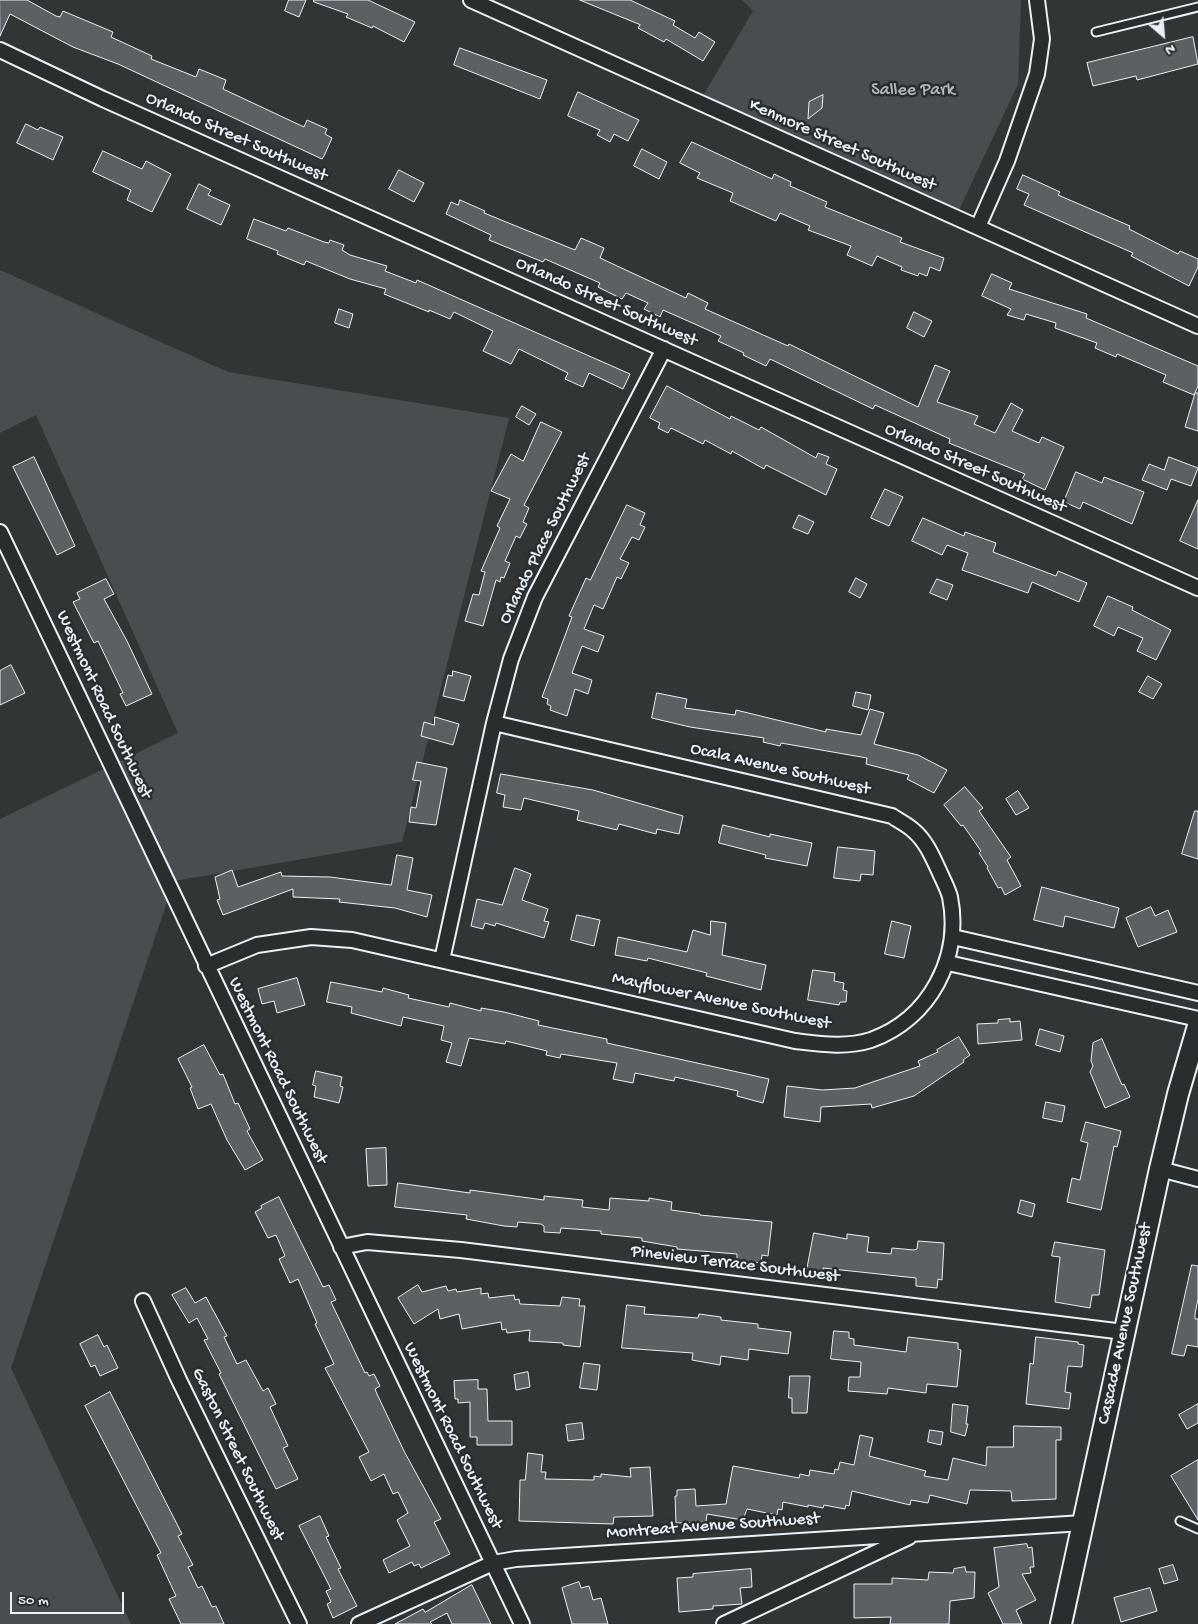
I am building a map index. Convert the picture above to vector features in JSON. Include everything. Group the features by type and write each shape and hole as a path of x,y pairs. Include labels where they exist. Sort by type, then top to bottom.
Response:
{"main road":[{"name":"Cascade Avenue Southwest","path":"1062,1624 1160,1169 1178,1094 1198,1026"}],"street":[{"name":"Kenmore Street Southwest","path":"471,0 1198,326"},
{"path":"978,227 1007,161 1037,74 1042,39 1037,0"},
{"name":"Orlando Street Southwest","path":"0,50 103,99 1198,588"},
{"name":"Orlando Place Southwest","path":"442,960 494,723 511,659 535,597 664,349"},
{"name":"Westmont Road Southwest","path":"0,532 522,1624"},
{"name":"Ocala Avenue Southwest","path":"494,723 892,816 915,831 931,852 950,896 953,937 948,963"},
{"name":"Mayflower Avenue Southwest","path":"206,966 257,945 311,937 352,940 795,1041 834,1045 870,1040 903,1023 930,998 948,963"},
{"path":"953,937 1198,994"},
{"path":"948,963 1198,1019"},
{"path":"1160,1169 1198,1179"},
{"name":"Pineview Terrace Southwest","path":"341,1247 367,1242 461,1250 1124,1332"},
{"name":"Gaston Street Southwest","path":"143,1302 179,1380 299,1624"},
{"name":"Montreat Avenue Southwest","path":"359,1624 493,1563 516,1559 661,1548 1083,1523"},
{"path":"724,1624 916,1534"}],"lane":[{"path":"1096,32 1198,7"},
{"path":"1180,1521 1198,1529"}],"green space":[{"name":"Sallee Park","path":"742,0 1021,0 1018,84 959,210 701,99 753,11"},
{"path":"0,270 228,372 509,418 402,842 174,881 11,1368 131,1624 0,1624 0,819 178,733 36,415 0,433"}],"building":[{"path":"0,0 27,0 60,17 63,11 113,32 111,37 152,56 151,59 196,77 199,69 226,80 223,89 304,127 307,120 327,129 325,134 332,138 324,156 322,159 118,64 73,47 10,14 0,36"},
{"path":"289,0 306,0 299,17 285,11"},
{"path":"314,0 368,0 415,22 404,42 373,26 372,28 346,17 348,14 314,2"},
{"path":"580,0 630,0 675,21 673,25 695,38 699,32 715,42 703,61 666,39 664,42 638,28 640,25"},
{"path":"1193,37 1198,64 1137,80 1136,76 1093,86 1087,63"},
{"path":"460,48 547,80 540,99 454,65"},
{"path":"578,92 639,120 628,141 614,134 610,142 597,135 600,130 568,116"},
{"path":"823,95 822,108 808,119 809,102"},
{"path":"26,124 38,130 40,127 63,137 53,160 17,143"},
{"path":"692,142 772,179 774,174 791,182 790,186 827,202 825,207 902,238 900,242 944,258 940,271 930,267 927,276 919,273 918,276 901,270 902,267 877,256 872,266 847,255 851,246 808,230 810,226 780,213 776,221 730,201 733,193 697,178 700,173 680,163"},
{"path":"642,149 667,162 659,179 634,166"},
{"path":"103,151 142,169 146,161 171,174 152,212 127,200 131,190 93,172"},
{"path":"399,170 424,183 414,202 389,189"},
{"path":"1023,175 1060,192 1058,195 1130,226 1129,229 1178,254 1180,251 1198,259 1198,267 1189,286 1131,256 1133,253 1024,205 1029,194 1017,189"},
{"path":"199,184 211,190 208,195 230,205 221,225 187,209"},
{"path":"460,200 485,211 484,213 575,250 581,238 604,248 600,258 686,298 688,293 708,303 705,309 788,346 789,344 918,407 935,365 950,371 937,402 978,416 974,424 995,433 1011,403 1023,410 1012,431 1039,443 1042,437 1064,447 1045,490 1022,479 1025,474 949,443 950,439 875,405 873,409 770,359 766,366 718,341 721,336 697,325 663,310 660,317 644,309 648,303 626,293 622,299 598,287 600,283 545,259 543,262 489,240 491,235 446,214 451,202 458,205"},
{"path":"254,219 286,231 288,228 324,242 329,243 330,240 344,245 342,250 350,255 387,266 385,271 416,283 417,280 630,374 623,389 589,373 583,387 565,379 568,373 519,349 511,364 483,351 493,331 454,312 450,319 429,310 429,312 384,294 386,289 350,279 306,261 304,265 277,254 278,251 247,239"},
{"path":"992,274 1012,283 1009,289 1087,314 1086,318 1198,366 1198,386 1194,395 1163,382 1166,375 1117,354 1116,357 1095,348 1097,343 1055,328 1056,323 1026,314 1024,320 1007,315 1011,309 982,296"},
{"path":"339,309 353,314 349,328 335,323"},
{"path":"914,312 932,321 924,337 907,328"},
{"path":"667,386 730,419 731,416 759,430 761,427 816,458 818,453 829,457 826,464 837,469 826,495 766,465 764,469 732,451 731,454 705,440 703,444 671,428 668,433 658,428 660,423 650,418"},
{"path":"1195,393 1198,393 1198,431 1185,427"},
{"path":"522,406 536,414 529,425 516,417"},
{"path":"541,422 562,432 524,505 529,508 523,522 527,524 520,538 516,536 505,561 510,563 504,578 501,577 500,582 496,580 483,626 465,621 473,594 479,595 485,572 481,571 500,528 497,526 510,499 491,491 511,454 523,461"},
{"path":"34,457 75,546 57,555 13,467"},
{"path":"1169,457 1198,468 1191,486 1171,479 1167,490 1142,480 1149,464 1164,470"},
{"path":"1076,472 1102,483 1104,477 1144,492 1132,524 1083,502 1080,509 1064,502"},
{"path":"885,489 903,497 889,526 871,518"},
{"path":"1198,500 1198,549 1180,541"},
{"path":"627,505 645,513 640,525 645,527 639,540 632,537 620,559 629,563 621,579 617,577 603,609 594,605 584,629 604,636 598,652 582,646 572,673 592,680 588,694 575,689 567,716 550,710 551,706 547,704 548,699 542,697 572,617 569,616 586,578 590,580"},
{"path":"799,515 814,522 808,534 793,528"},
{"path":"923,518 964,536 965,532 996,543 993,552 1056,576 1058,571 1087,583 1079,602 1032,582 1028,593 962,570 968,553 947,545 942,555 912,541"},
{"path":"856,578 867,584 860,598 849,592"},
{"path":"106,579 114,594 104,599 127,641 152,694 126,706 120,694 123,693 98,641 94,643 73,602 80,599 77,593"},
{"path":"937,579 953,585 947,600 930,593"},
{"path":"1108,596 1133,607 1132,610 1171,630 1156,660 1137,651 1143,638 1118,627 1114,636 1094,626"},
{"path":"11,665 25,693 0,705 0,671"},
{"path":"453,671 471,676 464,701 443,696 448,675 452,676"},
{"path":"1148,676 1162,684 1153,699 1139,692"},
{"path":"856,692 871,695 868,710 853,706"},
{"path":"657,693 687,699 685,708 735,715 736,710 826,732 826,729 861,735 870,709 884,713 874,744 918,755 947,770 934,793 907,779 909,775 866,764 867,758 781,743 780,746 763,742 764,738 690,727 652,718"},
{"path":"435,717 459,724 453,745 421,736 424,722 434,725"},
{"path":"417,762 447,768 436,825 409,822 411,807 416,808 421,781 413,780"},
{"path":"501,774 593,790 683,816 679,834 657,829 656,834 619,824 617,830 577,820 579,811 524,798 521,810 503,807 505,795 497,793"},
{"path":"965,787 983,808 979,811 1011,857 1007,860 1021,886 1005,895 1001,887 998,888 987,868 979,853 981,851 963,825 961,826 944,805"},
{"path":"1018,791 1029,808 1016,815 1006,799"},
{"path":"1195,811 1198,811 1198,859 1182,854"},
{"path":"723,825 770,837 770,834 812,843 807,866 765,858 766,855 719,843"},
{"path":"838,847 875,851 873,875 861,874 860,881 834,878"},
{"path":"397,855 413,858 407,890 432,895 427,917 395,908 339,902 340,899 293,897 293,889 223,915 217,900 220,899 215,877 232,870 238,887 281,872 282,876 330,877 391,885"},
{"path":"515,868 531,874 522,900 548,909 544,921 549,922 544,938 496,923 495,926 485,923 483,929 471,926 477,899 502,905"},
{"path":"1042,887 1119,908 1114,928 1065,916 1063,927 1034,920"},
{"path":"1151,907 1155,916 1168,910 1177,932 1138,947 1126,918"},
{"path":"577,915 600,920 594,946 571,940"},
{"path":"711,921 726,923 722,955 766,965 761,990 706,976 707,973 648,958 647,961 615,955 618,937 687,952 693,930 710,935"},
{"path":"892,921 911,926 904,958 885,954"},
{"path":"813,970 835,973 834,981 844,983 843,990 847,991 846,1002 840,1002 839,1005 808,1000"},
{"path":"297,978 305,1005 277,1013 274,1001 262,1004 258,989"},
{"path":"331,982 382,992 383,988 409,995 408,998 449,1007 450,1003 481,1011 481,1008 504,1012 539,1021 538,1025 607,1039 607,1043 769,1079 763,1103 737,1096 738,1091 675,1077 674,1081 635,1073 633,1083 613,1079 617,1063 561,1054 560,1058 546,1055 547,1051 506,1041 505,1044 469,1038 461,1066 446,1062 452,1043 441,1040 444,1026 403,1017 401,1026 351,1013 352,1007 327,1002"},
{"path":"1010,1019 1010,1022 1020,1021 1022,1040 978,1044 977,1024 998,1023 998,1020"},
{"path":"1040,1029 1064,1036 1060,1052 1036,1045"},
{"path":"959,1037 970,1055 963,1060 964,1062 914,1096 872,1108 871,1104 821,1107 820,1122 784,1117 787,1086 822,1090 855,1088 920,1066 918,1061 938,1052 937,1050"},
{"path":"1102,1039 1122,1085 1124,1084 1130,1097 1105,1108 1090,1072 1093,1066 1091,1061 1093,1043"},
{"path":"204,1045 220,1075 223,1074 235,1104 238,1103 250,1129 247,1131 263,1160 245,1170 227,1140 211,1104 198,1109 190,1088 192,1087 178,1059"},
{"path":"316,1071 342,1077 340,1086 343,1087 339,1103 314,1097 316,1086 313,1085"},
{"path":"1046,1102 1065,1106 1062,1122 1043,1118"},
{"path":"1086,1122 1121,1131 1117,1147 1114,1146 1101,1210 1067,1202 1072,1178 1080,1180 1088,1143 1081,1141"},
{"path":"386,1148 387,1185 368,1186 366,1149"},
{"path":"398,1183 470,1193 470,1190 544,1200 544,1196 583,1200 582,1207 609,1210 610,1198 649,1201 649,1198 672,1202 671,1210 700,1215 772,1222 768,1256 762,1255 761,1263 737,1260 737,1254 677,1249 677,1247 642,1241 642,1238 601,1234 601,1231 561,1228 560,1233 544,1232 544,1226 541,1224 518,1222 517,1227 504,1226 466,1219 467,1215 395,1207"},
{"path":"279,1197 323,1287 329,1285 336,1300 331,1302 365,1373 367,1372 369,1376 374,1374 380,1386 375,1389 377,1394 404,1451 441,1519 434,1522 450,1554 421,1568 419,1564 414,1566 412,1562 389,1573 383,1560 410,1546 397,1520 408,1513 398,1492 393,1494 384,1474 371,1481 359,1457 369,1452 325,1368 334,1364 315,1324 317,1323 298,1279 290,1283 279,1259 285,1256 276,1235 268,1238 255,1212 262,1208 261,1206"},
{"path":"1021,1200 1035,1204 1032,1217 1018,1213"},
{"path":"814,1233 847,1239 847,1234 869,1237 867,1252 891,1254 892,1248 917,1249 918,1241 944,1243 942,1280 938,1279 937,1288 916,1286 916,1278 823,1268 823,1273 807,1270"},
{"path":"1055,1242 1105,1250 1099,1295 1092,1295 1090,1308 1055,1302 1060,1257 1052,1256"},
{"path":"1192,1265 1198,1266 1198,1299 1195,1319 1198,1319 1198,1347 1187,1345 1184,1356 1172,1354"},
{"path":"418,1285 422,1292 446,1286 448,1291 456,1289 457,1292 481,1288 481,1294 488,1293 489,1298 514,1295 515,1300 519,1299 520,1304 560,1306 562,1297 580,1299 579,1306 585,1306 580,1347 563,1345 563,1343 529,1341 530,1330 507,1333 506,1329 502,1330 501,1322 462,1329 459,1314 440,1319 438,1309 414,1324 398,1298"},
{"path":"186,1288 195,1303 206,1297 227,1336 224,1337 237,1364 246,1360 263,1391 268,1388 276,1404 270,1407 288,1446 283,1448 298,1479 276,1489 219,1374 221,1373 204,1340 208,1339 197,1318 189,1323 172,1295"},
{"path":"627,1305 645,1307 644,1314 698,1318 699,1314 721,1317 721,1320 758,1324 758,1328 791,1332 788,1354 749,1349 748,1360 721,1356 720,1365 692,1360 693,1353 622,1348"},
{"path":"834,1331 849,1332 849,1338 854,1339 854,1345 906,1352 908,1337 958,1343 958,1349 961,1350 957,1387 927,1384 926,1393 888,1388 887,1394 848,1391 849,1377 860,1377 861,1362 831,1359"},
{"path":"98,1335 104,1347 107,1345 118,1368 100,1376 95,1365 91,1367 80,1344"},
{"path":"1036,1337 1078,1342 1078,1344 1084,1345 1082,1367 1068,1366 1065,1392 1071,1393 1069,1409 1026,1404 1030,1363 1033,1364"},
{"path":"584,1363 600,1365 597,1390 580,1388"},
{"path":"528,1372 530,1387 516,1390 514,1375"},
{"path":"790,1376 810,1376 807,1413 792,1413 792,1398 789,1398"},
{"path":"478,1380 478,1389 487,1389 488,1421 512,1421 512,1445 477,1445 477,1437 470,1437 470,1402 458,1403 458,1399 455,1399 454,1381"},
{"path":"110,1392 182,1534 178,1536 193,1565 188,1567 198,1588 202,1586 212,1607 216,1606 224,1624 181,1624 169,1599 176,1596 157,1555 161,1553 85,1406"},
{"path":"953,1404 968,1406 966,1424 968,1424 965,1436 951,1432"},
{"path":"1198,1404 1198,1423 1187,1429 1179,1415"},
{"path":"582,1423 584,1439 568,1441 566,1425"},
{"path":"1014,1426 1061,1427 1061,1440 1056,1440 1056,1499 1012,1501 1011,1491 970,1490 967,1504 930,1495 928,1503 911,1500 910,1505 852,1491 849,1506 846,1505 845,1509 824,1505 823,1508 808,1505 808,1507 783,1502 782,1510 778,1509 777,1515 747,1509 743,1520 707,1514 706,1522 676,1523 675,1496 677,1496 677,1490 695,1489 696,1506 726,1504 733,1466 799,1478 800,1474 809,1476 810,1470 834,1474 835,1469 838,1470 840,1462 854,1465 860,1435 873,1438 869,1456 926,1471 924,1476 948,1480 953,1458 986,1466 987,1447 1013,1447"},
{"path":"930,1430 943,1432 941,1445 928,1442"},
{"path":"528,1453 543,1455 541,1472 546,1472 545,1479 594,1480 594,1476 601,1477 601,1474 631,1477 630,1468 650,1467 653,1516 614,1517 613,1524 519,1521 520,1480 525,1480"},
{"path":"1198,1460 1198,1520 1171,1476"},
{"path":"320,1516 329,1536 326,1537 341,1568 338,1569 357,1606 333,1618 327,1604 331,1602 326,1591 331,1589 299,1526"},
{"path":"1027,1544 1028,1548 1032,1547 1034,1567 1030,1567 1031,1573 1022,1574 1036,1600 1016,1610 1022,1624 1003,1624 988,1593 999,1587 994,1548"},
{"path":"1173,1565 1178,1580 1164,1584 1159,1569"},
{"path":"965,1567 966,1572 975,1572 974,1598 950,1601 949,1624 890,1624 891,1617 854,1618 854,1584 892,1584 892,1578 928,1580 929,1572 953,1573 954,1569"},
{"path":"751,1569 752,1587 740,1588 742,1604 713,1606 713,1609 679,1612 677,1578 693,1577 693,1574"},
{"path":"579,1582 581,1588 589,1586 593,1600 601,1598 608,1624 572,1624 562,1588"},
{"path":"472,1585 491,1624 452,1624 447,1613 430,1622 432,1624 395,1624 423,1609 425,1612"},
{"path":"1150,1588 1157,1611 1121,1622 1114,1598"}]}
